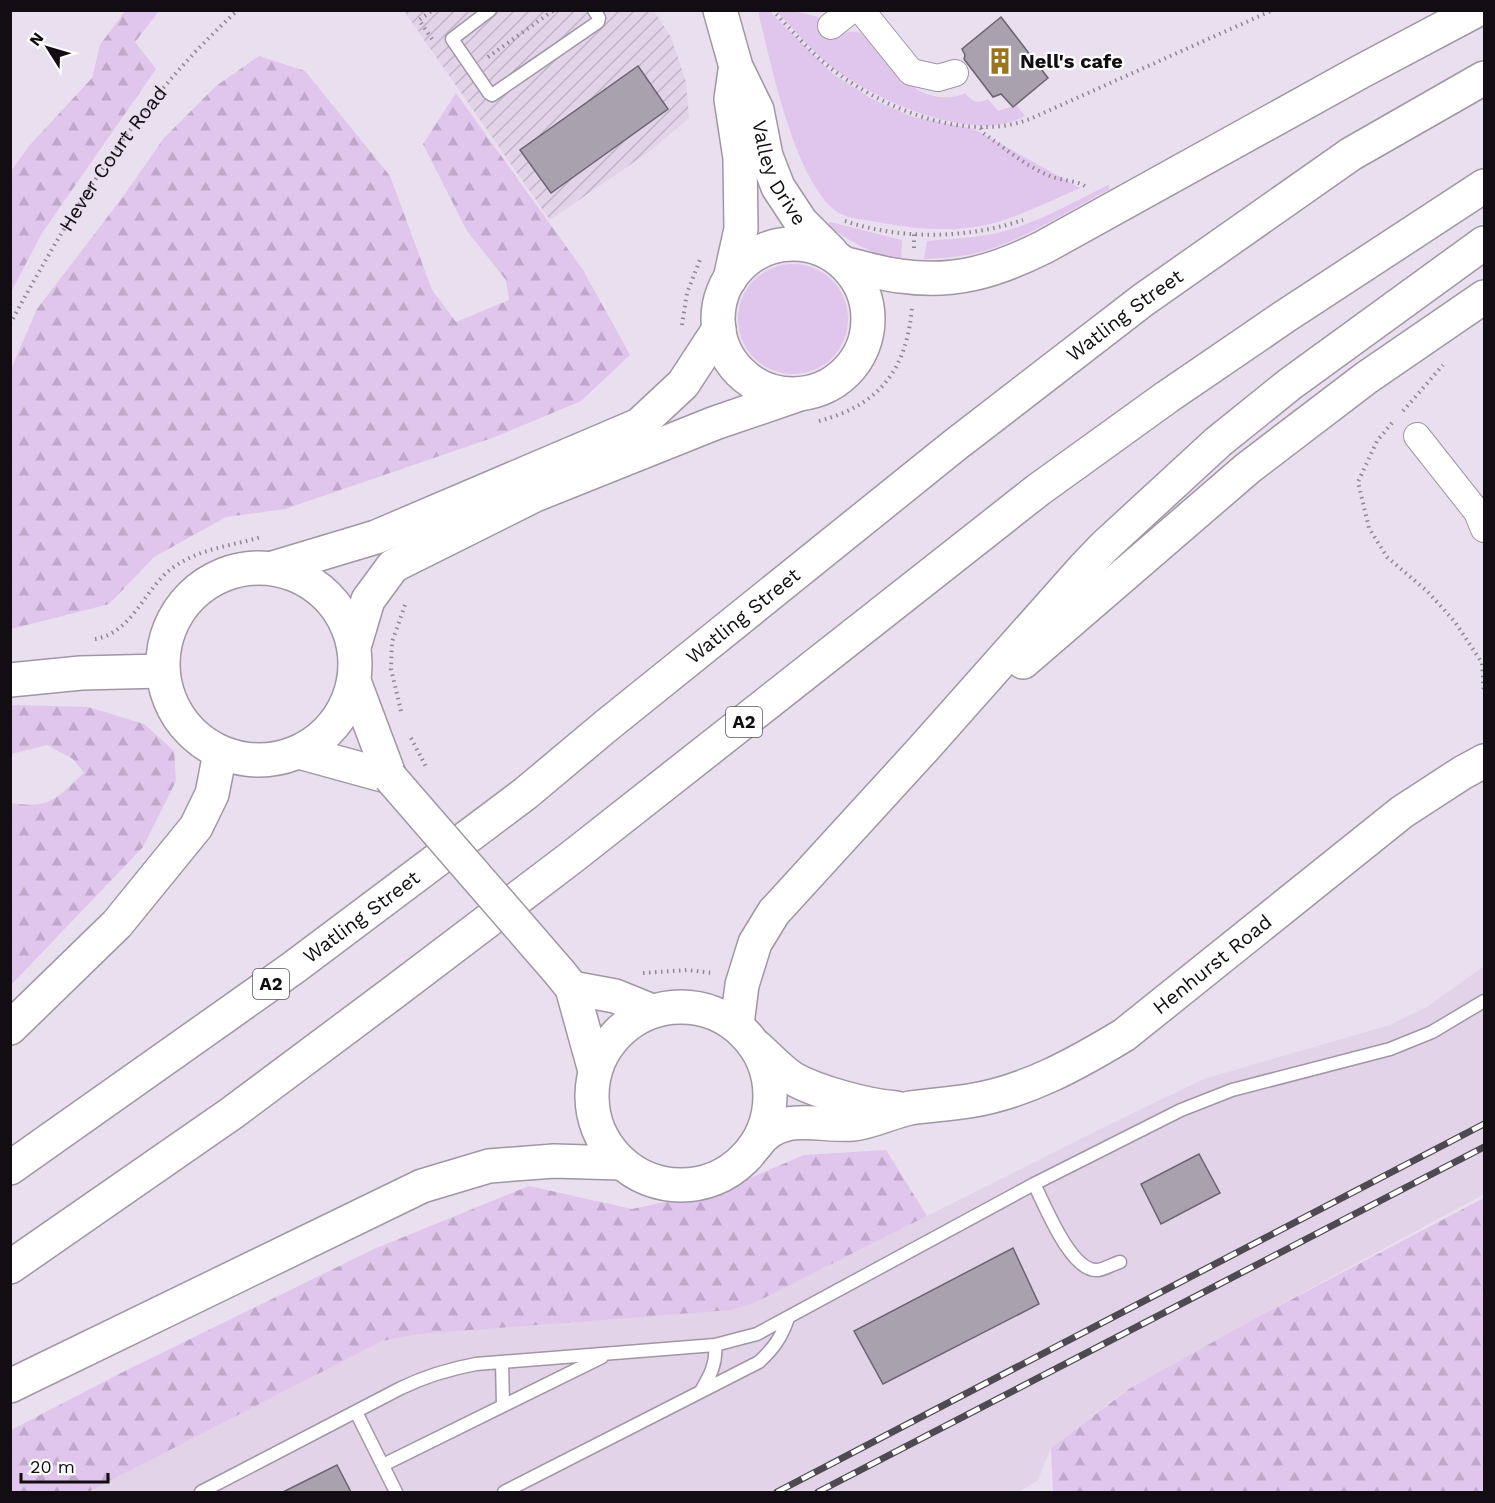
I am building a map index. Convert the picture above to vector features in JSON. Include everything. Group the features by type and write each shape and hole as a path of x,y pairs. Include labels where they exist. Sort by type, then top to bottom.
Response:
{"main road":[{"name":"Valley Drive","path":"720,10 736,66 757,110 766,156 784,198 806,229 846,264"},
{"path":"846,264 914,278 941,278 965,276 1014,262 1477,10"},
{"name":"Valley Drive","path":"730,279 741,229 740,158 731,99 736,66"},
{"name":"Watling Street","path":"10,1168 293,968 526,793 955,445 1143,300 1352,154 1485,78"},
{"name":"A2","path":"10,1267 232,1113 394,992 572,857 1038,490 1275,323 1485,186"},
{"path":"746,1034 742,985 755,943 774,912 1083,569 1218,442 1290,384 1485,243"},
{"path":"719,329 683,384 639,425 376,537 273,568 244,568 216,577 193,593 175,616 164,643 162,671 168,697 180,720 197,739 220,753 246,760 273,760 299,752 325,735 344,710 354,681 354,647 368,600 393,566 535,495 716,423 820,389 844,375 857,359 866,340 868,320 866,300 859,281 846,264 831,253 813,246 784,244 766,249 749,258 730,279 720,303 719,329 726,352 746,378 768,390 800,394"},
{"path":"925,747 1248,468 1366,378 1485,297"},
{"path":"273,568 302,577 327,594 344,618 354,647"},
{"path":"10,680 81,673 162,671"},
{"path":"354,681 390,777 566,980 595,1071"},
{"path":"299,752 390,777"},
{"path":"10,1028 117,924 196,827 212,794 220,753"},
{"name":"Henhurst Road","path":"910,1108 853,1124 816,1121 783,1124 763,1134 735,1167 708,1182 677,1186 647,1179 621,1163 604,1144 595,1121 591,1096 595,1071 607,1045 627,1024 652,1011 680,1006 707,1010 746,1034 792,1078 878,1107 910,1108 971,1101 1011,1091 1046,1078 1124,1035 1402,812 1461,773 1485,761"},
{"path":"566,980 652,1011"},
{"name":"Henhurst Road","path":"746,1034 767,1068 771,1094 767,1121 756,1145"},
{"path":"10,1386 422,1186 489,1166 554,1161 621,1163"}],"street":[{"path":"861,10 911,72 938,78 955,73"},
{"path":"1417,436 1477,512 1485,529"}],"lane":[{"path":"490,10 452,38 490,94 496,94 598,22 599,18 594,10"},
{"path":"201,1492 427,1376 476,1364 715,1345 757,1334 1034,1184 1182,1110 1232,1090 1390,1049 1432,1032 1485,1001"},
{"path":"1034,1184 1072,1256 1084,1267 1097,1270 1120,1262"},
{"path":"504,1492 759,1362 773,1349 788,1318"},
{"path":"701,1391 713,1370 715,1345"},
{"path":"383,1465 610,1353"},
{"path":"502,1362 503,1405"},
{"path":"356,1412 396,1492"}],"path":[{"name":"Hever Court Road","path":"10,324 61,233 124,136 182,67 238,10"},
{"path":"471,68 554,10"},
{"path":"772,10 820,60 868,94 916,115 981,127 1011,125 1030,119 1273,10"},
{"path":"981,127 983,133 1026,164 1057,179 1084,184 1089,190 1080,194"},
{"path":"842,219 880,230 914,234 985,231 1029,218"},
{"path":"817,421 842,414 859,406 872,397 891,375 907,343 911,320 914,234"},
{"path":"682,328 687,293 703,251"},
{"path":"1444,364 1377,441 1358,482 1369,528 1387,557 1428,592 1455,622 1482,663 1485,693"},
{"path":"92,640 101,638 123,625 152,588 171,569 215,548 268,535"},
{"path":"401,712 391,669 392,642 408,600"},
{"path":"409,732 422,759"},
{"path":"637,973 687,970 716,974 742,985"}],"shaded area":[{"path":"404,11 654,11 671,37 686,82 689,118 650,151 550,220"},
{"path":"1484,966 1484,1194 1121,1394 1051,1448 1038,1480 1019,1492 88,1492 382,1341 419,1334 754,1303 1204,1079 1390,1025 1427,1007"}],"green space":[{"path":"125,11 159,11 135,42 156,69 42,233 11,292 11,171 29,146 92,78 100,45"},
{"path":"758,11 769,11 833,74 872,99 913,117 974,129 1080,188 1013,217 976,227 934,229 905,227 840,214 830,206 817,189 794,141 776,86"},
{"path":"776,11 793,11 818,17 836,37 848,32 859,33 870,38 891,56 915,88 926,94 953,97 965,93 975,101 988,99 998,111 1016,105 1025,116 1003,124 978,125 951,122 895,103 869,91 828,64"},
{"path":"259,56 305,71 390,176 432,290 456,322 509,300 506,280 467,231 423,144 456,93 583,270 630,355 581,401 495,437 285,509 226,517 154,557 109,604 11,629 11,369 37,309 122,198 164,138 216,86"},
{"path":"1108,185 1110,189 1032,231 1000,245 970,255 924,259 927,241 980,236 1011,229 1054,212"},
{"path":"830,222 902,240 901,261 881,255 854,242 827,225"},
{"path":"793,264 814,269 832,280 843,298 848,319 843,340 832,358 814,369 793,374 772,369 754,358 743,340 738,319 743,298 754,280 772,269"},
{"path":"11,706 88,707 144,724 174,751 176,781 143,847 11,985 11,803 35,804 52,800 84,773 73,759 47,745 11,754"},
{"path":"886,1150 927,1216 754,1303 730,1310 419,1334 382,1341 88,1492 11,1492 11,1430 119,1374 374,1249 529,1186 632,1209 722,1190 804,1155"},
{"path":"1484,1198 1484,1293 1482,1294 1484,1299 1484,1492 1053,1492 1051,1448 1129,1389 1256,1318"}],"building":[{"name":"Nell's cafe","path":"1001,17 1048,78 1013,107 1001,94 993,97 964,59 962,49"},
{"path":"638,66 668,109 551,193 520,150"},
{"path":"1199,1154 1220,1193 1161,1224 1141,1184"},
{"path":"1013,1248 1039,1304 883,1384 854,1331"},
{"path":"337,1465 351,1492 283,1492"}],"railway":[{"path":"777,1492 1484,1124"},
{"path":"818,1492 1484,1147"}],"place":[{"name":"Nell's cafe","path":"1000,61"}]}
